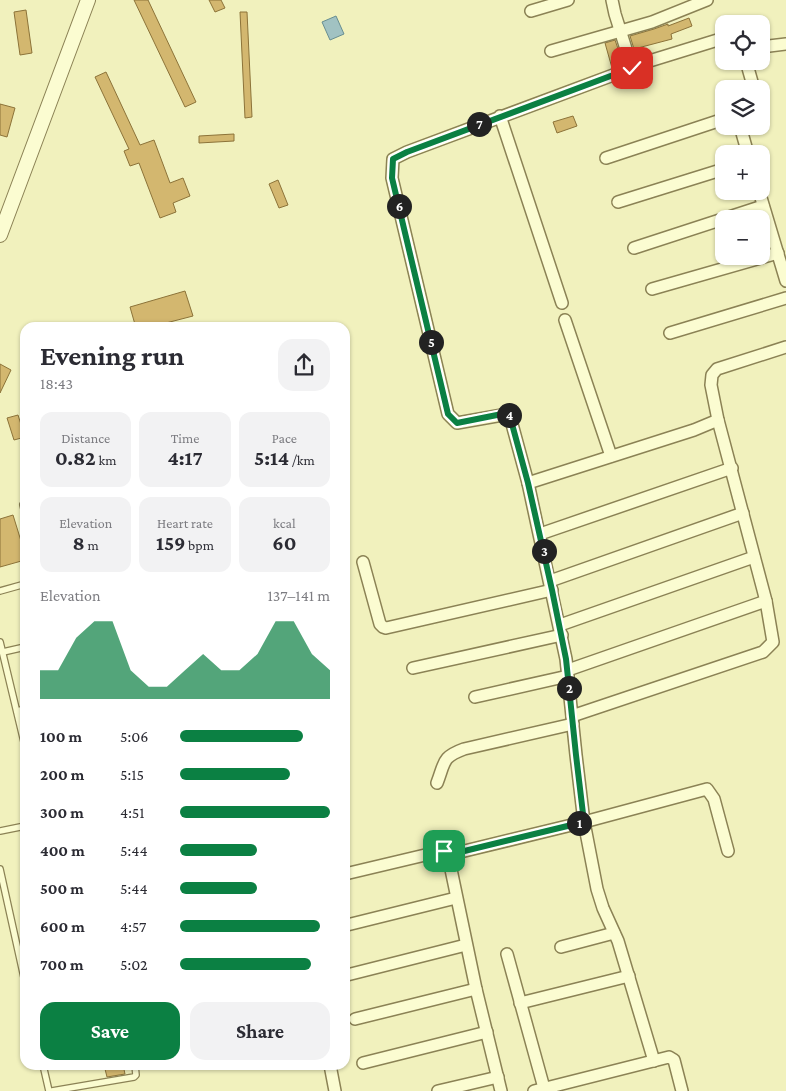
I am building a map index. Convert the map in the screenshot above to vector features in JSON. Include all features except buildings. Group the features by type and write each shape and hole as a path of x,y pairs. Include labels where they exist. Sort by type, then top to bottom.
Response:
{"street":[{"path":"0,235 88,0"},
{"path":"531,11 568,0"},
{"path":"612,0 632,68"},
{"path":"550,51 652,22 707,0"},
{"path":"654,1061 629,976 597,890 584,822 568,673 561,630 528,483 512,424 508,414 457,423 448,414 392,178 393,159 500,116 643,63 715,41"},
{"path":"770,45 786,44"},
{"path":"500,116 562,303"},
{"path":"606,158 715,122"},
{"path":"618,202 715,172"},
{"path":"761,200 786,281"},
{"path":"634,248 763,206"},
{"path":"652,289 778,253"},
{"path":"670,333 786,298"},
{"path":"566,320 611,456"},
{"path":"437,782 446,758 453,752 573,720 763,652 773,642 766,601 718,420 711,385 712,375 718,369 786,347"},
{"path":"528,483 694,430 718,420"},
{"path":"540,534 732,468"},
{"path":"363,562 380,624 386,628 551,586 743,513"},
{"path":"413,668 561,630 754,557"},
{"path":"475,697 568,673 766,601"},
{"path":"448,855 584,822 707,789 714,799 728,851"},
{"path":"350,873 442,851 448,855 466,945 501,1091"},
{"path":"350,924 456,898"},
{"path":"561,947 614,933"},
{"path":"350,974 466,945"},
{"path":"507,954 520,1002 539,1090 670,1057 674,1060 682,1091"},
{"path":"520,1002 629,976"},
{"path":"355,1020 476,989"},
{"path":"363,1063 487,1032"},
{"path":"331,1070 335,1091"},
{"path":"438,1091 498,1077"}],"lane":[{"path":"0,591 20,585"},
{"path":"0,642 20,724"},
{"path":"2,652 20,648"},
{"path":"0,831 20,827"},
{"path":"0,869 20,959"},
{"path":"45,1070 51,1091 134,1077 136,1070"}],"water":[{"path":"336,16 344,34 330,40 322,22"}],"route":[{"path":"444,851 448,855 584,822 566,659 528,483 512,424 508,414 457,423 448,414 392,178 393,159 407,152 632,68"}]}
